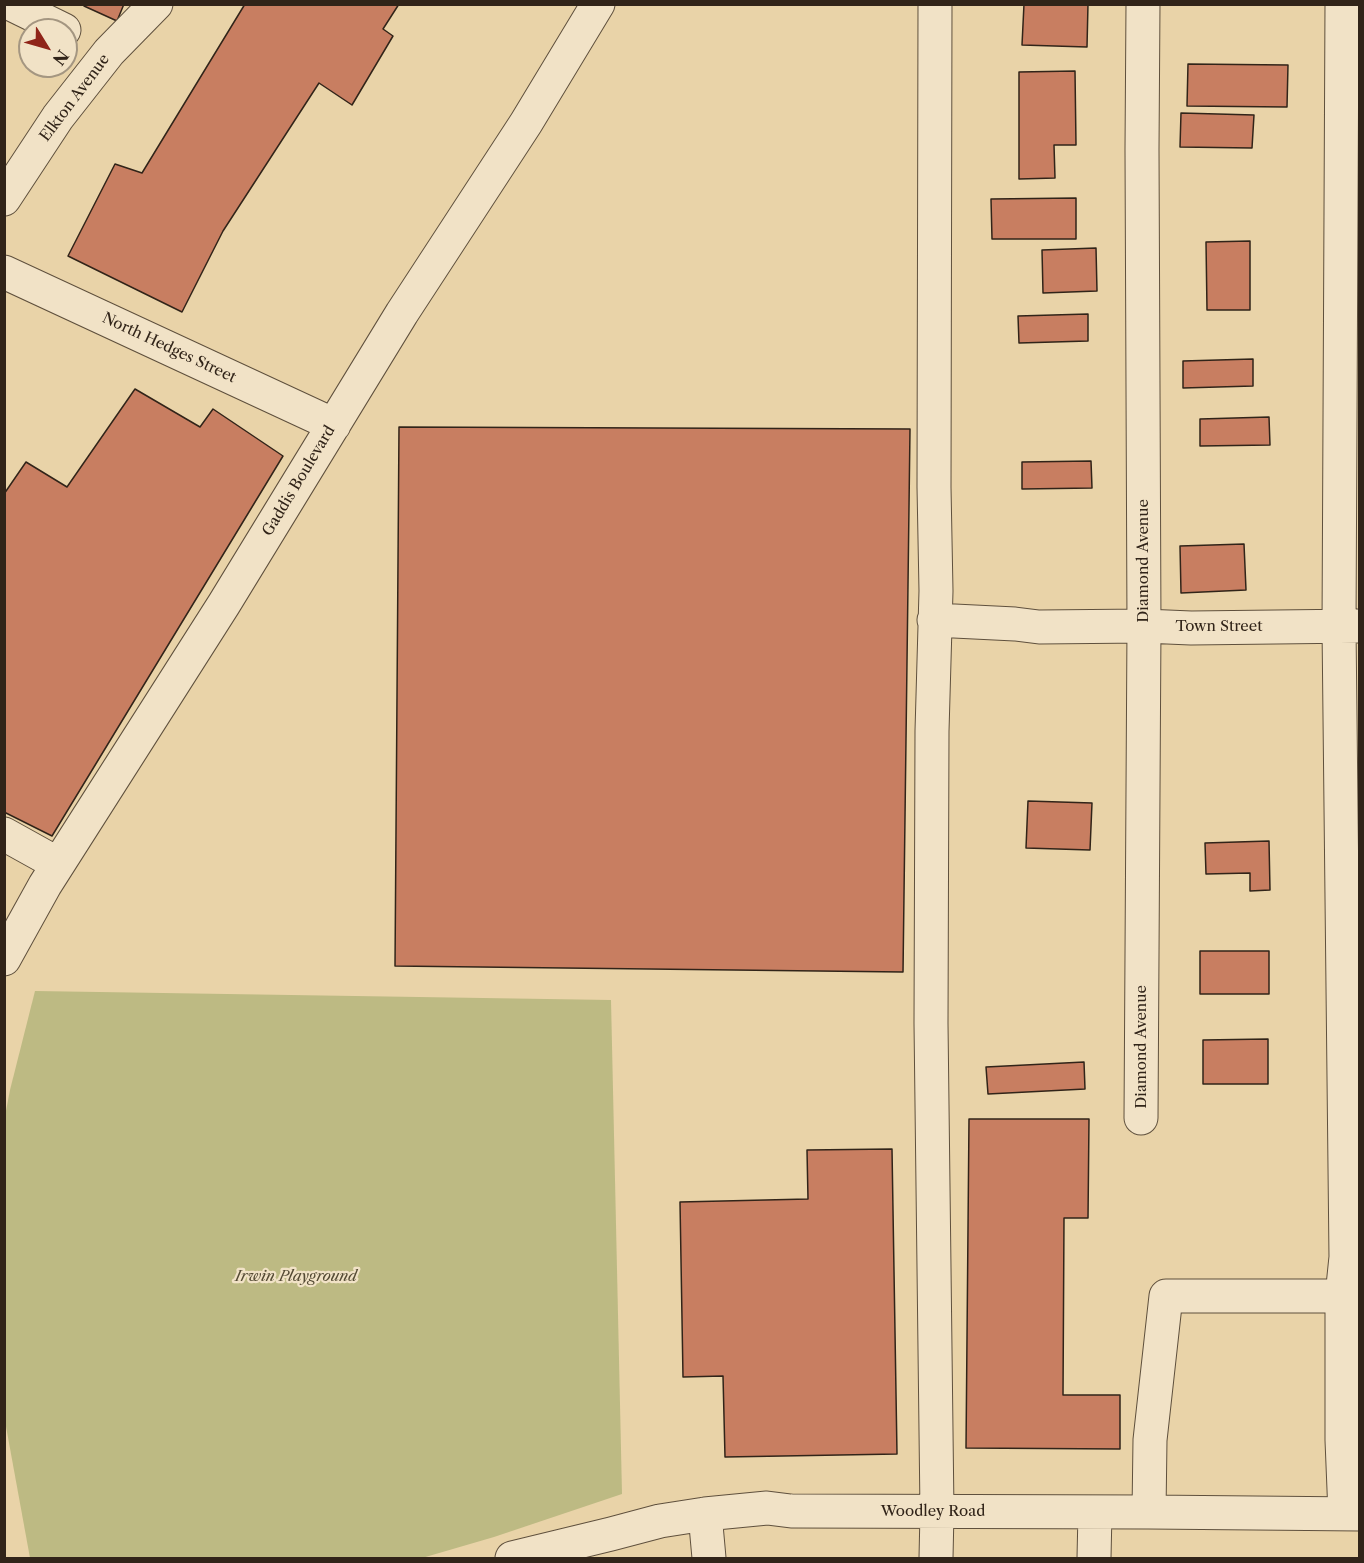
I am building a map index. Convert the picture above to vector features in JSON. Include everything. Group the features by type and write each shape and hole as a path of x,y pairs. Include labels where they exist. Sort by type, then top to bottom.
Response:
{"street":[{"path":"11,4 40,18"},
{"name":"Elkton Avenue","path":"4,199 58,117 109,52 156,4"},
{"name":"Gaddis Boulevard","path":"4,959 58,864 224,604 397,321 526,123 598,4"},
{"path":"935,4 934,487 936,591 932,731 931,1023 936,1558"},
{"name":"Diamond Avenue","path":"1141,1118 1144,626 1143,4"},
{"path":"1342,4 1349,627 1346,1245 1351,1296 1342,1440 1352,1514"},
{"path":"78,36 109,52"},
{"name":"North Hedges Street","path":"4,272 334,424"},
{"name":"Town Street","path":"934,620 1040,627 1349,627"},
{"path":"4,834 58,864"},
{"path":"1149,1512 1150,1440 1166,1296 1351,1296"},
{"name":"Woodley Road","path":"512,1558 660,1521 767,1508 791,1511 1352,1514"},
{"path":"1094,1558 1095,1512"},
{"path":"705,1514 709,1558"}],"green space":[{"name":"Irwin Playground","path":"35,991 611,1000 622,1494 494,1537 422,1558 30,1558 5,1421 4,1121"}],"building":[{"path":"85,4 124,4 117,21 84,6"},
{"path":"245,4 399,4 383,29 393,36 352,105 319,83 223,231 182,312 68,256 115,164 142,173"},
{"path":"1024,4 1088,4 1087,47 1022,45"},
{"path":"1188,64 1288,65 1287,107 1187,106"},
{"path":"1075,71 1076,145 1054,145 1055,178 1019,179 1019,72"},
{"path":"1181,113 1254,115 1252,148 1180,147"},
{"path":"1076,198 1076,239 992,239 991,199"},
{"path":"1250,241 1250,310 1207,310 1206,242"},
{"path":"1096,248 1097,291 1043,293 1042,250"},
{"path":"1088,314 1088,341 1019,343 1018,316"},
{"path":"1253,359 1253,386 1183,388 1183,361"},
{"path":"135,389 200,427 213,409 283,456 52,836 4,812 4,494 26,462 67,487"},
{"path":"1269,417 1270,445 1200,446 1200,419"},
{"path":"399,427 910,429 903,972 395,966"},
{"path":"1091,461 1092,488 1022,489 1022,462"},
{"path":"1244,544 1246,590 1181,593 1180,546"},
{"path":"1028,801 1092,803 1090,850 1026,848"},
{"path":"1269,841 1270,890 1250,891 1250,873 1206,874 1205,843"},
{"path":"1200,951 1269,951 1269,994 1200,994"},
{"path":"1268,1039 1268,1084 1203,1084 1203,1040"},
{"path":"1084,1062 1085,1089 988,1094 986,1067"},
{"path":"969,1119 1089,1119 1088,1218 1064,1218 1063,1395 1120,1395 1120,1449 966,1448"},
{"path":"892,1149 897,1454 725,1457 723,1376 683,1377 680,1202 808,1199 807,1150"}]}
